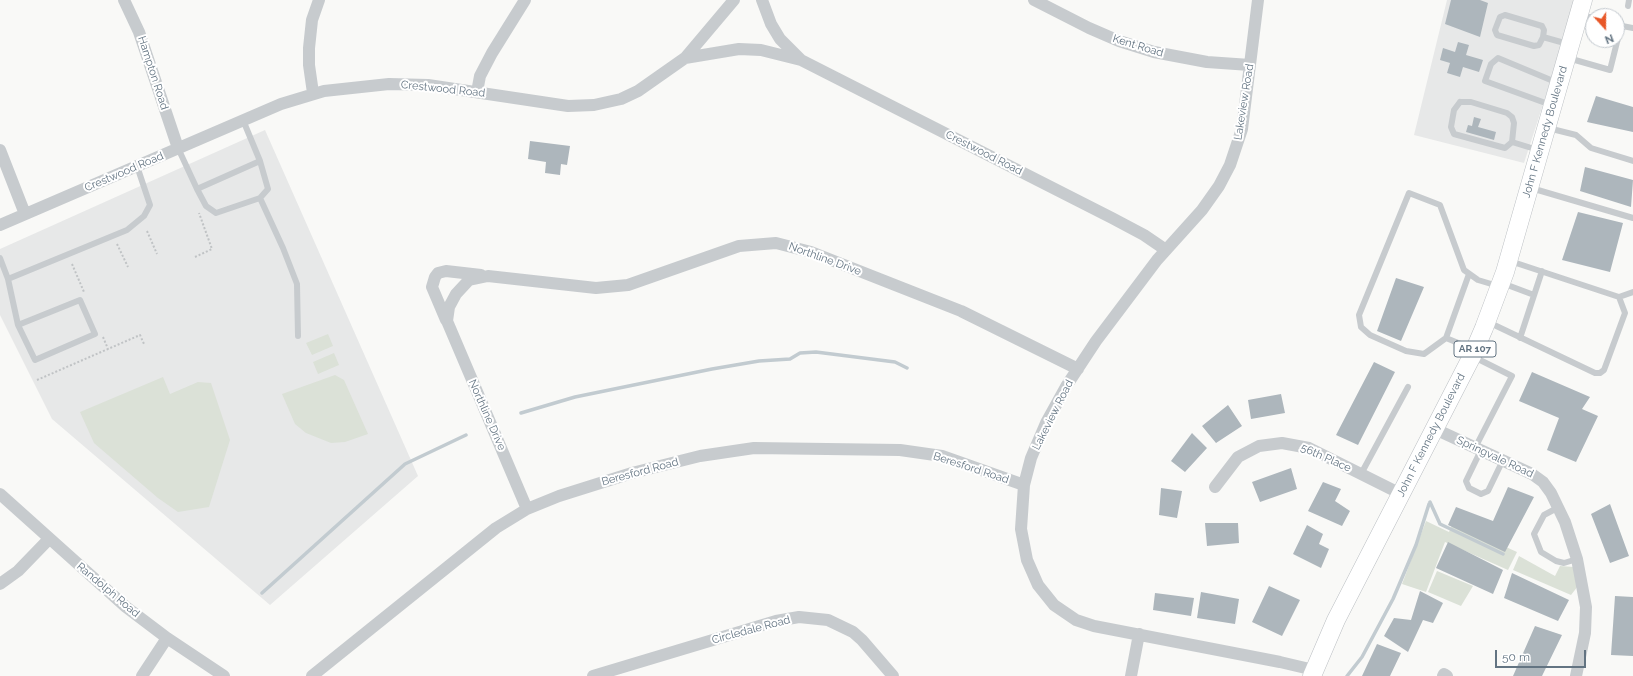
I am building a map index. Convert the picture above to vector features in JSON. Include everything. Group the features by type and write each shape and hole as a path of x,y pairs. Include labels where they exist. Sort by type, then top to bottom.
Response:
{"main road":[{"name":"John F Kennedy Boulevard","path":"1313,673 1336,620 1473,353 1487,321 1501,285 1552,105 1583,7"}],"street":[{"name":"Hampton Road","path":"124,0 139,32 178,148"},
{"path":"313,93 309,65 309,48 312,20 319,0"},
{"path":"477,92 480,76 492,53 525,0"},
{"path":"685,58 734,0"},
{"name":"Crestwood Road","path":"762,0 771,24 780,39 801,60"},
{"name":"Kent Road","path":"1034,0 1101,33 1154,52 1207,62 1250,65"},
{"name":"Lakeview Road","path":"1258,0 1242,130 1230,165 1219,186 1202,210 1166,250 1096,341 1078,369 1046,423 1031,458 1024,485 1021,516 1024,546 1032,573 1047,597 1061,610 1076,620 1094,626 1280,662 1313,673"},
{"name":"Crestwood Road","path":"0,225 243,120 281,104 313,93 363,85 428,85 568,106 604,104 621,99 638,91 685,58 739,49 761,50 801,60 1112,218 1144,235 1166,250"},
{"path":"0,150 24,214"},
{"name":"Northline Drive","path":"527,509 432,287 438,273 446,271 596,288 628,285 739,246 776,243 811,252 961,311 1078,369"},
{"name":"Northline Drive","path":"447,321 449,307 462,286 469,280 488,276"},
{"name":"Springvale Road","path":"1434,429 1532,474 1543,482 1559,507 1577,559 1586,607 1585,633 1576,676"},
{"name":"56th Place","path":"1215,487 1238,457 1259,446 1282,443 1309,448 1401,494"},
{"name":"Beresford Road","path":"312,676 496,528 527,509 579,488 700,456 754,448 919,452 942,456 1024,485"},
{"name":"Randolph Road","path":"0,494 126,606 167,638 224,676"},
{"path":"0,584 18,571 49,538"},
{"name":"Circledale Road","path":"593,676 776,622 799,617 828,620 853,632 862,640 893,676"},
{"path":"1131,676 1139,634"},
{"path":"142,676 167,638"},
{"path":"1443,676 1444,674 1447,676"}],"lane":[{"path":"1505,16 1542,26 1544,30 1543,37 1539,44 1534,46 1497,34 1496,30 1500,17 1505,16"},
{"path":"1543,37 1568,51 1610,70 1614,48"},
{"path":"1552,105 1485,81 1491,64 1498,58 1559,83"},
{"path":"1460,102 1471,102 1507,113 1512,117 1514,123 1512,142 1504,148 1454,134 1451,127 1454,110 1460,102"},
{"path":"178,148 206,206 216,213 260,198 268,189 260,161 243,120"},
{"path":"1546,128 1576,135 1591,148 1633,161"},
{"path":"1512,142 1540,150"},
{"path":"197,189 260,161"},
{"path":"8,279 127,230 144,216 150,205 136,166"},
{"path":"1529,188 1633,218"},
{"path":"1469,274 1446,338 1424,354 1406,351 1370,335 1361,327 1358,315 1409,193 1440,205 1464,270 1478,280 1534,295"},
{"path":"260,198 284,248 297,284 298,336"},
{"path":"0,258 8,279 18,325 35,360 95,334 80,300 18,325"},
{"path":"1508,260 1619,297 1633,292"},
{"path":"1520,338 1542,271"},
{"path":"1487,321 1595,373 1600,373 1604,370 1625,313 1619,297"},
{"path":"1446,338 1512,376 1478,449 1466,481 1468,488 1481,494 1488,491 1503,460"},
{"path":"1361,474 1408,387"},
{"path":"1559,507 1544,515 1534,534 1541,552 1556,561 1564,563 1577,559"}],"path":[{"path":"195,257 212,249 198,213"},
{"path":"147,231 157,254"},
{"path":"118,244 128,267"},
{"path":"38,380 140,335 144,344"}],"shaded area":[{"path":"1447,0 1577,0 1524,163 1414,135"},
{"path":"265,130 418,476 270,605 52,419 0,315 0,249"},
{"path":"328,334 333,346 312,355 306,343"},
{"path":"334,353 339,365 318,374 313,362"},
{"path":"335,375 344,380 368,434 345,442 331,443 306,433 295,424 282,394"},
{"path":"163,377 170,394 198,382 211,383 230,440 209,507 178,512 158,498 94,443 80,412"},
{"path":"1426,521 1449,532 1453,523 1517,552 1508,570 1445,542 1426,592 1402,584"},
{"path":"1519,556 1555,576 1560,566 1574,567 1578,586 1571,595 1513,570"},
{"path":"1437,571 1473,586 1461,606 1428,592"}],"building":[{"path":"1451,0 1480,0 1488,3 1480,37 1445,24"},
{"path":"1458,42 1469,45 1466,55 1483,60 1479,72 1463,67 1460,77 1447,73 1450,63 1440,60 1443,48 1455,52"},
{"path":"1596,96 1633,107 1633,132 1587,122"},
{"path":"1474,117 1481,119 1478,127 1496,132 1494,140 1466,132 1468,125 1472,126"},
{"path":"530,141 570,146 567,165 561,164 560,175 545,173 546,162 528,159"},
{"path":"1585,167 1633,180 1631,207 1580,191"},
{"path":"1578,212 1623,223 1610,272 1562,260"},
{"path":"1396,278 1424,287 1401,341 1377,331"},
{"path":"1374,362 1395,372 1358,445 1336,435"},
{"path":"1532,372 1590,397 1582,409 1598,416 1576,462 1547,450 1559,418 1519,401"},
{"path":"1281,394 1285,413 1251,419 1248,400"},
{"path":"1228,405 1242,426 1216,443 1202,426"},
{"path":"1192,433 1207,448 1185,472 1171,461"},
{"path":"1291,468 1297,489 1260,502 1252,482"},
{"path":"1323,482 1341,489 1335,501 1350,511 1342,526 1308,511"},
{"path":"1508,487 1534,497 1505,552 1448,525 1456,507 1493,521"},
{"path":"1161,488 1182,491 1177,518 1159,515"},
{"path":"1610,504 1629,556 1610,563 1591,514"},
{"path":"1205,523 1238,523 1239,543 1207,546"},
{"path":"1307,525 1323,534 1319,544 1329,549 1321,568 1293,554"},
{"path":"1448,542 1503,570 1493,594 1436,568"},
{"path":"1512,573 1569,600 1558,621 1504,598"},
{"path":"1269,586 1300,600 1282,636 1252,622"},
{"path":"1420,591 1443,603 1433,623 1423,620 1408,652 1384,636 1394,618 1411,620"},
{"path":"1201,592 1239,599 1235,624 1197,618"},
{"path":"1155,593 1194,598 1191,616 1153,610"},
{"path":"1615,596 1633,597 1633,656 1611,655"},
{"path":"1535,626 1562,635 1542,676 1513,676"},
{"path":"1377,644 1401,653 1390,676 1362,676"}],"waterway":[{"path":"521,413 575,397 712,369 759,361 790,359 800,353 816,352 895,362 907,368"},
{"path":"262,593 405,464 466,435"},
{"path":"1430,502 1440,524 1503,554"},
{"path":"1347,676 1362,657 1393,599 1416,545 1429,504"}]}
